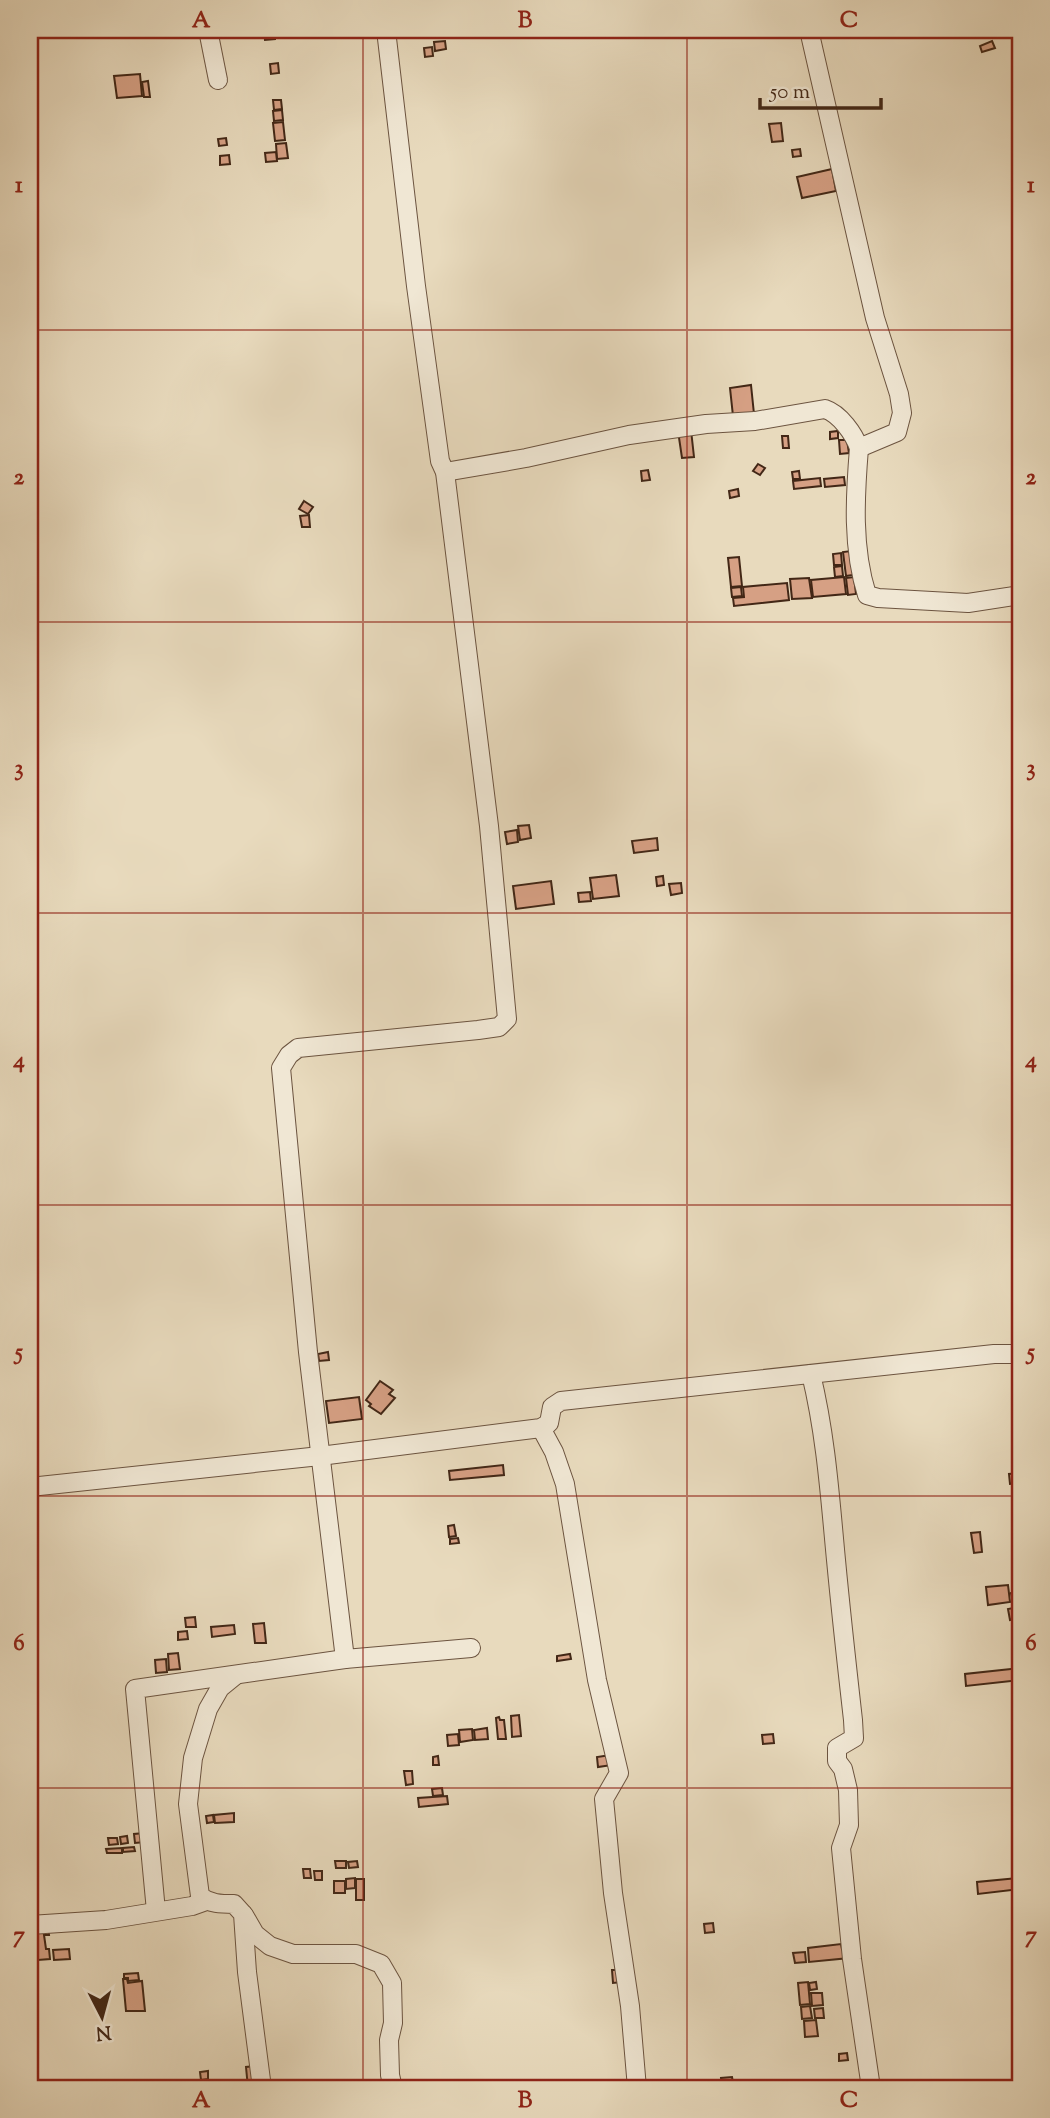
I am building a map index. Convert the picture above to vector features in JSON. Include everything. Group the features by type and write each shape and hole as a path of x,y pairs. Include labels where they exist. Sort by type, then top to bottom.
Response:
{"street":[{"path":"208,30 218,80"},
{"path":"345,1659 320,1456 281,1068 289,1055 298,1048 478,1030 499,1027 508,1019 488,826 445,472 440,461 416,286 386,30"},
{"path":"809,30 875,317 899,394 902,413 897,432 859,448"},
{"path":"445,472 526,458 629,435 706,424 755,421 825,409 835,412 859,448 855,496 859,571 867,595 878,598 968,603 1020,596"},
{"path":"30,1487 320,1456 547,1419 561,1401 994,1354 1020,1354"},
{"path":"811,1374 820,1409 830,1483 853,1720 854,1738 837,1748 837,1761 843,1769 848,1790 849,1825 841,1848 852,1959 871,2088"},
{"path":"547,1419 565,1484 597,1680 619,1773 604,1799 613,1893 631,2006 637,2088"},
{"path":"156,1911 135,1689 345,1659 471,1647"},
{"path":"236,1675 220,1688 208,1709 193,1758 188,1804 200,1896 206,1900 234,1904 255,1934 270,1946 293,1954 355,1954 381,1964 392,1983 393,2023 389,2040 393,2088"},
{"path":"30,1925 106,1920 192,1906 206,1900"},
{"path":"243,1914 247,1972 262,2088"}],"building":[{"path":"264,30 275,30 275,39 265,40"},
{"path":"1001,30 1020,30 1020,32 1003,37"},
{"path":"445,41 446,49 435,51 434,42"},
{"path":"992,41 995,48 982,52 980,46"},
{"path":"432,47 433,56 425,57 424,48"},
{"path":"33,55 35,77 30,78 30,56"},
{"path":"278,63 279,73 271,74 270,64"},
{"path":"140,74 142,96 117,98 114,76"},
{"path":"148,81 150,97 144,97 142,82"},
{"path":"273,100 281,100 282,109 274,110"},
{"path":"282,110 283,120 274,121 273,111"},
{"path":"283,122 285,140 275,141 273,123"},
{"path":"781,123 783,141 772,142 769,124"},
{"path":"226,138 227,145 219,146 218,139"},
{"path":"286,143 288,158 277,159 276,144"},
{"path":"800,149 801,156 793,157 792,150"},
{"path":"276,152 277,161 266,162 265,153"},
{"path":"229,155 230,164 220,165 220,156"},
{"path":"832,169 836,191 802,198 797,177"},
{"path":"751,385 754,414 733,416 730,388"},
{"path":"691,430 694,457 682,458 678,431"},
{"path":"838,431 838,438 830,439 830,432"},
{"path":"782,436 788,436 789,448 783,448"},
{"path":"839,440 847,440 849,453 840,454"},
{"path":"758,464 765,468 760,475 753,471"},
{"path":"648,470 650,480 642,481 641,471"},
{"path":"799,471 800,479 793,479 792,472"},
{"path":"844,477 845,485 825,487 824,479"},
{"path":"820,478 821,486 794,489 793,481"},
{"path":"738,489 739,496 730,498 729,491"},
{"path":"304,501 313,507 308,514 299,509"},
{"path":"309,515 310,527 302,527 300,516"},
{"path":"851,551 853,575 846,576 843,552"},
{"path":"841,553 842,565 834,565 833,554"},
{"path":"739,557 742,586 731,587 728,558"},
{"path":"842,566 843,576 835,577 834,567"},
{"path":"844,577 846,594 813,597 811,580"},
{"path":"854,577 856,594 848,595 846,578"},
{"path":"809,578 812,598 792,599 790,579"},
{"path":"787,583 789,600 734,606 733,598 744,597 743,587"},
{"path":"741,587 742,596 732,597 731,588"},
{"path":"529,825 531,838 520,840 518,826"},
{"path":"517,830 518,842 507,844 505,832"},
{"path":"657,838 658,850 634,853 632,841"},
{"path":"616,875 619,896 593,899 590,878"},
{"path":"663,876 664,885 657,886 656,877"},
{"path":"551,881 554,904 516,909 513,886"},
{"path":"681,883 682,893 671,895 669,884"},
{"path":"590,892 591,901 579,902 578,893"},
{"path":"328,1352 329,1360 319,1361 318,1354"},
{"path":"380,1381 393,1390 389,1394 395,1398 381,1414 369,1406 371,1404 366,1400"},
{"path":"359,1397 362,1419 329,1423 326,1401"},
{"path":"503,1465 504,1475 450,1480 449,1471"},
{"path":"1020,1473 1020,1483 1010,1484 1009,1474"},
{"path":"1020,1490 1020,1504 1017,1504 1015,1491"},
{"path":"454,1525 456,1536 449,1537 448,1526"},
{"path":"980,1532 982,1552 974,1553 971,1533"},
{"path":"458,1538 459,1543 450,1544 450,1539"},
{"path":"1008,1585 1010,1602 988,1605 986,1587"},
{"path":"1020,1592 1020,1602 1013,1603 1011,1593"},
{"path":"1020,1607 1020,1618 1010,1620 1008,1609"},
{"path":"195,1617 196,1627 186,1627 185,1618"},
{"path":"264,1623 266,1643 255,1643 253,1624"},
{"path":"1020,1623 1020,1633 1014,1634 1013,1624"},
{"path":"234,1625 235,1634 212,1637 211,1627"},
{"path":"187,1631 188,1639 178,1640 178,1632"},
{"path":"178,1653 180,1669 169,1670 168,1654"},
{"path":"570,1654 571,1659 557,1661 557,1656"},
{"path":"166,1659 167,1672 156,1673 155,1660"},
{"path":"1020,1668 1020,1680 966,1686 965,1674"},
{"path":"519,1715 521,1736 512,1737 511,1716"},
{"path":"496,1718 504,1720 506,1739 498,1739"},
{"path":"487,1728 488,1739 475,1740 474,1730"},
{"path":"472,1729 473,1740 460,1742 459,1730"},
{"path":"458,1734 459,1745 448,1746 447,1735"},
{"path":"773,1734 774,1743 763,1744 762,1735"},
{"path":"611,1755 612,1765 598,1767 597,1757"},
{"path":"438,1756 439,1765 433,1765 433,1757"},
{"path":"404,1771 412,1771 413,1784 406,1785"},
{"path":"442,1788 443,1795 433,1796 432,1789"},
{"path":"447,1796 448,1804 419,1807 418,1798"},
{"path":"234,1813 234,1822 215,1823 214,1815"},
{"path":"213,1815 214,1822 207,1823 206,1816"},
{"path":"144,1833 145,1842 135,1843 134,1834"},
{"path":"127,1836 128,1843 121,1844 120,1837"},
{"path":"108,1838 117,1838 118,1844 109,1845"},
{"path":"134,1847 135,1851 123,1852 123,1848"},
{"path":"122,1848 122,1853 107,1853 106,1849"},
{"path":"335,1861 346,1861 346,1868 336,1868"},
{"path":"357,1861 358,1867 349,1868 348,1862"},
{"path":"303,1869 310,1869 311,1878 304,1878"},
{"path":"314,1871 322,1871 322,1880 315,1880"},
{"path":"355,1878 355,1888 346,1889 346,1879"},
{"path":"1018,1878 1020,1889 978,1894 977,1882"},
{"path":"356,1879 364,1879 364,1900 356,1900"},
{"path":"334,1881 345,1881 345,1893 334,1893"},
{"path":"713,1923 714,1932 705,1933 704,1924"},
{"path":"48,1925 49,1935 44,1935 50,1959 38,1960 35,1926"},
{"path":"841,1944 842,1949 848,1948 849,1958 809,1962 808,1948"},
{"path":"69,1949 70,1959 54,1960 53,1950"},
{"path":"805,1952 806,1962 795,1963 793,1953"},
{"path":"612,1970 621,1970 622,1982 613,1983"},
{"path":"138,1973 139,1980 128,1981 128,1978 124,1978 124,1974"},
{"path":"123,1979 127,1979 128,1983 142,1981 145,2011 126,2011"},
{"path":"808,1982 810,2004 800,2005 798,1983"},
{"path":"816,1982 817,1989 810,1990 809,1983"},
{"path":"811,1993 822,1993 823,2005 812,2006"},
{"path":"810,2006 812,2018 802,2019 801,2007"},
{"path":"823,2008 824,2018 815,2018 814,2009"},
{"path":"816,2020 818,2036 805,2037 804,2021"},
{"path":"847,2053 848,2060 839,2061 839,2054"},
{"path":"255,2066 258,2088 248,2088 246,2067"},
{"path":"208,2071 208,2079 201,2080 200,2072"},
{"path":"732,2077 734,2088 722,2088 721,2078"},
{"path":"744,2081 745,2088 738,2088 737,2082"}]}
